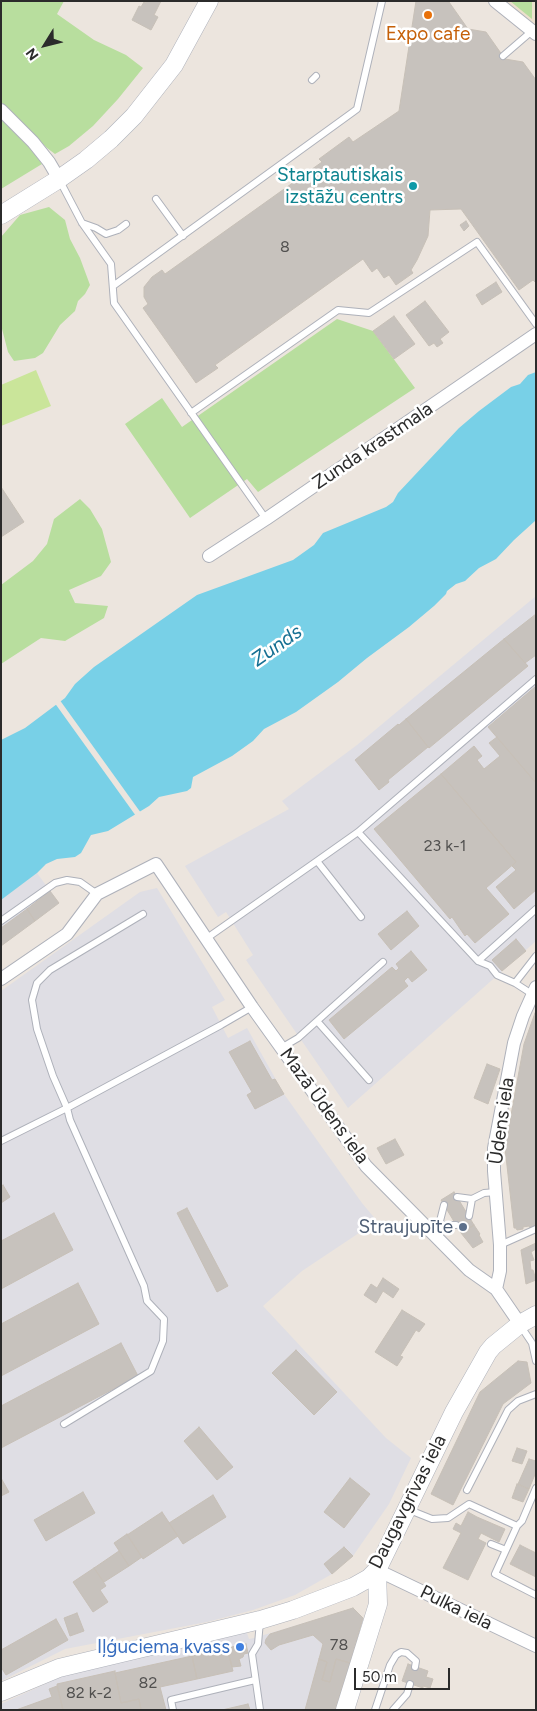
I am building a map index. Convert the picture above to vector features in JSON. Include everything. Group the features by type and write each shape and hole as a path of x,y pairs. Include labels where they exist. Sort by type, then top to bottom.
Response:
{"main road":[{"path":"1,215 59,179 92,155 134,116 174,65 209,1"},
{"name":"Daugavgrīvas iela","path":"1,1692 59,1668 260,1620 293,1610 353,1587 377,1570 454,1412 488,1352 520,1324 536,1314"},
{"path":"345,1710 378,1604 377,1570"}],"street":[{"path":"496,1 534,32"},
{"path":"1,110 33,142 49,162 59,179"},
{"name":"Zunda krastmala","path":"209,556 536,334"},
{"name":"Mazā Ūdens iela","path":"96,894 156,864 281,1048 366,1166 435,1228 468,1270 496,1289 520,1324"},
{"path":"1,979 67,934 96,894"},
{"name":"Ūdens iela","path":"496,1289 500,1271 500,1245 494,1148 514,1043 534,991"},
{"name":"Pulka iela","path":"377,1570 536,1646"}],"lane":[{"path":"113,286 353,112 356,108 382,1"},
{"path":"503,56 534,32"},
{"path":"59,179 82,223 111,264 114,303 266,519"},
{"path":"156,199 182,236"},
{"path":"82,223 106,234 118,230 126,224"},
{"path":"191,413 338,310 369,313 477,242 536,324"},
{"path":"207,938 358,832 536,679"},
{"path":"358,832 478,961 490,966 497,975 534,991"},
{"path":"317,861 360,917"},
{"path":"1,921 55,883 67,880 80,882 96,894"},
{"path":"478,961 536,909"},
{"path":"64,1424 151,1372 163,1341 164,1319 147,1301 144,1286 70,1120 37,1029 32,1000 37,983 50,970 143,914"},
{"path":"515,983 536,956"},
{"path":"281,1048 298,1038 382,962"},
{"path":"1,1140 67,1108 221,1026 252,1006"},
{"path":"317,1021 369,1080"},
{"path":"457,1197 472,1199 484,1193 496,1192"},
{"path":"469,1216 472,1199"},
{"path":"435,1228 444,1205"},
{"path":"435,1228 456,1224"},
{"path":"500,1245 536,1229"},
{"path":"520,1324 532,1343 536,1361"},
{"path":"467,1490 508,1410 518,1401 536,1394"},
{"path":"536,1488 522,1521 517,1526 495,1574 536,1595"},
{"path":"406,1509 432,1519 448,1518 469,1504 517,1526"},
{"path":"491,1544 506,1550"},
{"path":"260,1620 258,1644 252,1654 260,1710"},
{"path":"375,1710 390,1665 396,1655 401,1652 407,1653 416,1661 415,1667"},
{"path":"173,1710 171,1700 255,1680"},
{"path":"393,1710 407,1694 410,1684"}],"shaded area":[{"path":"505,1 536,1 536,26"},
{"path":"536,596 536,941 348,1108 246,960 253,955 226,912 218,917 185,866 289,809 282,801 357,745"},
{"path":"37,873 59,903 1,946 1,900"},
{"path":"157,888 225,1000 212,1007 228,1038 247,1028 284,1094 377,1221 302,1271 263,1306 386,1438 411,1458 389,1504 353,1556 332,1574 295,1595 253,1610 207,1622 65,1649 1,1681 1,991 140,892"},
{"path":"353,1608 363,1618 335,1710 1,1710 1,1704 63,1676 246,1630 249,1639 254,1638"}],"green space":[{"path":"1,1 64,1 57,14 94,40 126,55 143,68 93,126 69,146 55,154 1,102"},
{"path":"510,1 532,1 532,19"},
{"path":"1,117 18,131 42,164 1,189"},
{"path":"49,207 65,220 70,239 80,258 90,285 78,301 75,311 60,325 43,353 35,358 14,361 8,352 1,325 1,237 20,215"},
{"path":"337,319 373,331 415,388 258,492 247,479 190,518 125,424 162,398 182,427"},
{"path":"36,370 51,406 1,426 1,385"},
{"path":"80,499 90,509 102,529 111,562 101,576 69,590 75,603 108,606 104,618 65,641 41,638 1,664 1,585 33,561 47,544 54,519"}],"water":[{"name":"Zunds","path":"536,372 535,521 496,559 479,568 465,581 456,584 447,591 434,606 409,627 338,682 296,712 264,729 253,741 232,756 193,777 191,788 187,791 159,797 149,806 108,831 91,835 81,853 75,857 57,859 46,864 1,900 1,740 25,728 65,698 75,684 94,667 197,595 293,560 314,545 323,533 386,507 393,502 398,493 459,428 511,387 520,384 528,375"}],"pier":[{"path":"59,699 141,813 136,816 54,702"}],"building":[{"path":"147,1 161,1 154,15 158,17 151,30 132,20 139,6 141,7"},
{"name":"Starptautiskais izstāžu centrs","path":"416,1 449,2 468,29 486,32 505,59 523,62 536,80 536,283 533,280 519,290 461,209 430,210 428,236 411,270 413,273 396,285 389,275 384,278 377,268 372,272 363,259 215,365 218,368 196,383 143,308 148,304 144,297 144,287 152,277 162,270 165,274 322,162 319,159 349,137 353,142 399,111"},
{"path":"466,221 469,226 464,231 460,225"},
{"path":"496,282 502,292 482,305 476,295"},
{"path":"425,301 449,332 440,339 443,343 437,347 434,343 429,346 406,315"},
{"path":"394,316 415,344 394,359 373,331"},
{"path":"1,487 24,522 1,537"},
{"path":"536,614 536,655 525,663 504,639"},
{"path":"504,639 528,666 429,748 406,719"},
{"path":"536,686 536,783 488,727"},
{"path":"406,719 428,747 388,780 389,782 379,790 355,760"},
{"path":"497,737 536,783 536,890 514,909 496,887 516,870 512,866 516,862 441,774 474,746 482,756 477,760 484,769 500,756 489,743"},
{"path":"441,774 516,862 486,888 509,914 475,943 467,934 465,936 452,917 450,919 374,829"},
{"path":"50,891 59,903 35,921 27,909"},
{"path":"27,909 35,921 1,946 1,928"},
{"path":"407,911 419,926 391,950 378,934"},
{"path":"516,939 526,951 502,971 492,960"},
{"path":"411,951 427,970 412,982 408,977 404,981 408,986 344,1039 329,1020 392,967 396,971 399,968 396,964"},
{"path":"535,1013 536,1226 530,1228 529,1226 523,1227 523,1229 517,1230 514,1228 505,1148 524,1044"},
{"path":"250,1041 272,1080 275,1079 284,1094 255,1109 247,1095 252,1092 229,1052"},
{"path":"487,1064 500,1069 488,1104 474,1098"},
{"path":"395,1139 404,1155 386,1164 377,1148"},
{"path":"3,1185 10,1197 1,1203 1,1187"},
{"path":"454,1192 474,1225 461,1233 441,1200"},
{"path":"187,1208 228,1286 217,1292 177,1213"},
{"path":"54,1213 73,1250 1,1289 1,1241"},
{"path":"474,1225 483,1242 473,1248 461,1233"},
{"path":"536,1243 536,1249 531,1252 534,1260 530,1261 531,1270 533,1270 536,1280 526,1284 521,1250"},
{"path":"383,1278 399,1289 393,1298 383,1291 376,1303 364,1295 371,1284 377,1288"},
{"path":"78,1283 99,1324 1,1376 1,1324"},
{"path":"402,1310 425,1324 419,1332 416,1330 400,1356 403,1357 397,1366 375,1352"},
{"path":"121,1343 138,1376 1,1448 1,1406"},
{"path":"296,1350 337,1392 314,1415 272,1373"},
{"path":"518,1361 527,1362 531,1383 503,1404 453,1505 431,1494 480,1392"},
{"path":"199,1427 233,1467 217,1480 184,1441"},
{"path":"517,1448 527,1451 522,1464 512,1461"},
{"path":"529,1459 536,1461 536,1472 529,1489 518,1484"},
{"path":"1,1478 9,1492 1,1496"},
{"path":"350,1478 370,1494 344,1528 324,1512"},
{"path":"517,1484 529,1489 523,1502 512,1498"},
{"path":"83,1492 95,1513 46,1541 34,1520"},
{"path":"213,1495 226,1517 183,1544 169,1523"},
{"path":"162,1512 178,1536 143,1559 127,1535"},
{"path":"468,1512 505,1529 499,1542 481,1533 478,1539 486,1543 468,1580 443,1568 461,1533 453,1529 456,1523 461,1526"},
{"path":"127,1534 142,1557 129,1566 114,1543"},
{"path":"520,1545 536,1553 536,1577 510,1564"},
{"path":"344,1547 353,1556 332,1574 324,1564"},
{"path":"119,1551 129,1566 104,1582 94,1568"},
{"path":"94,1568 106,1586 100,1590 108,1602 93,1612 73,1582"},
{"path":"353,1608 363,1618 350,1663 336,1659 330,1682 322,1680 327,1662 319,1659 323,1644 313,1635 279,1645 271,1650 265,1643 270,1634"},
{"path":"77,1613 84,1631 70,1636 64,1618"},
{"path":"56,1619 68,1640 6,1675 1,1667 1,1650"},
{"path":"246,1644 248,1653 239,1659 241,1666 232,1667 227,1648"},
{"path":"227,1648 233,1671 197,1679 192,1656"},
{"path":"192,1656 197,1679 160,1687 166,1710 141,1710 139,1699 121,1703 115,1673"},
{"path":"319,1659 327,1662 322,1680 330,1682 336,1659 350,1663 335,1710 305,1710"},
{"path":"408,1664 428,1671 426,1677 433,1679 430,1688 423,1686 423,1688 402,1681"},
{"path":"115,1671 121,1703 139,1699 141,1710 63,1710 57,1684"},
{"path":"57,1686 63,1710 16,1710 52,1697 49,1689"},
{"path":"248,1704 250,1710 222,1710"}],"place":[{"name":"Expo cafe","path":"428,15"},
{"name":"Starptautiskais izstāžu centrs","path":"413,186"},
{"name":"Straujupīte","path":"463,1227"},
{"name":"Iļģuciema kvass","path":"240,1647"}]}
